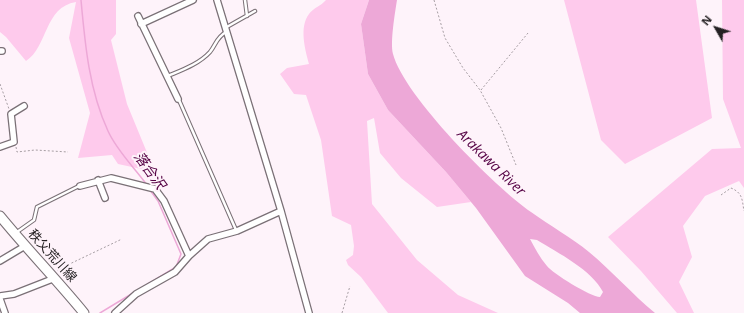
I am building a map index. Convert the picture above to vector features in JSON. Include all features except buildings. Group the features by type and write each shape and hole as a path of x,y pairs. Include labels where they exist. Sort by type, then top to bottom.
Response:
{"main road":[{"name":"秩父荒川線","path":"0,216 25,246 53,275 84,313"}],"street":[{"path":"141,24 193,0"},
{"path":"217,0 282,211 309,313"},
{"path":"138,16 178,99"},
{"path":"0,147 14,142 11,114 24,106"},
{"path":"80,186 98,180 111,178 155,189 164,201 189,256"},
{"path":"98,180 105,198"},
{"path":"116,313 136,294 175,272 189,256 208,239 236,231 282,211"},
{"path":"0,261 25,246"},
{"path":"5,313 0,297 14,294 53,275"}],"lane":[{"path":"245,0 247,16"},
{"path":"168,77 197,62 209,52 225,30 255,11"},
{"path":"178,99 236,231"},
{"path":"14,233 34,220 37,207 80,186"}],"path":[{"path":"434,0 445,38 463,68 480,90 501,128 516,165"},
{"path":"480,90 528,33"},
{"path":"0,84 11,114"},
{"path":"14,142 17,152 35,150 68,152"},
{"path":"721,195 731,188 738,191 742,197 744,211"},
{"path":"53,275 122,239"},
{"path":"342,313 350,286"}],"shaded area":[{"path":"0,0 116,0 116,34 111,40 127,104 155,172 118,164 112,155 78,158 90,113 69,38 76,2 66,5 58,11 52,19 39,47 26,61 0,32"},
{"path":"326,0 369,0 361,24 368,74 388,110 446,172 471,202 437,207 401,178 380,153 374,118 367,121 372,204 417,260 458,295 498,313 388,313 361,277 348,265 346,260 353,255 354,246 351,225 332,216 321,140 306,95 294,94 280,74 287,68 309,64 304,38 304,25 311,12"},
{"path":"369,0 397,0 392,35 393,54 401,72 414,93 432,116 474,162 515,200 589,252 655,313 580,313 568,303 525,276 476,208 446,172 388,110 368,74 361,24","holes":["530,239 537,240 564,256 591,276 603,292 600,297 581,289 550,269 542,260"]},
{"path":"564,0 696,0 712,118 625,164 601,140"},
{"path":"722,0 744,0 744,188 739,181 705,196 683,226 692,257 679,282 694,313 677,313 641,271 608,237 712,149 741,148 723,99"}],"waterway":[{"name":"落合沢","path":"81,0 89,67 96,99 108,131 116,145 147,185"},
{"name":"落合沢","path":"148,284 176,267 181,254 158,201 150,190"},
{"name":"落合沢","path":"100,313 133,293"}],"water label":[{"name":"Arakawa River","path":"491,163"}]}
